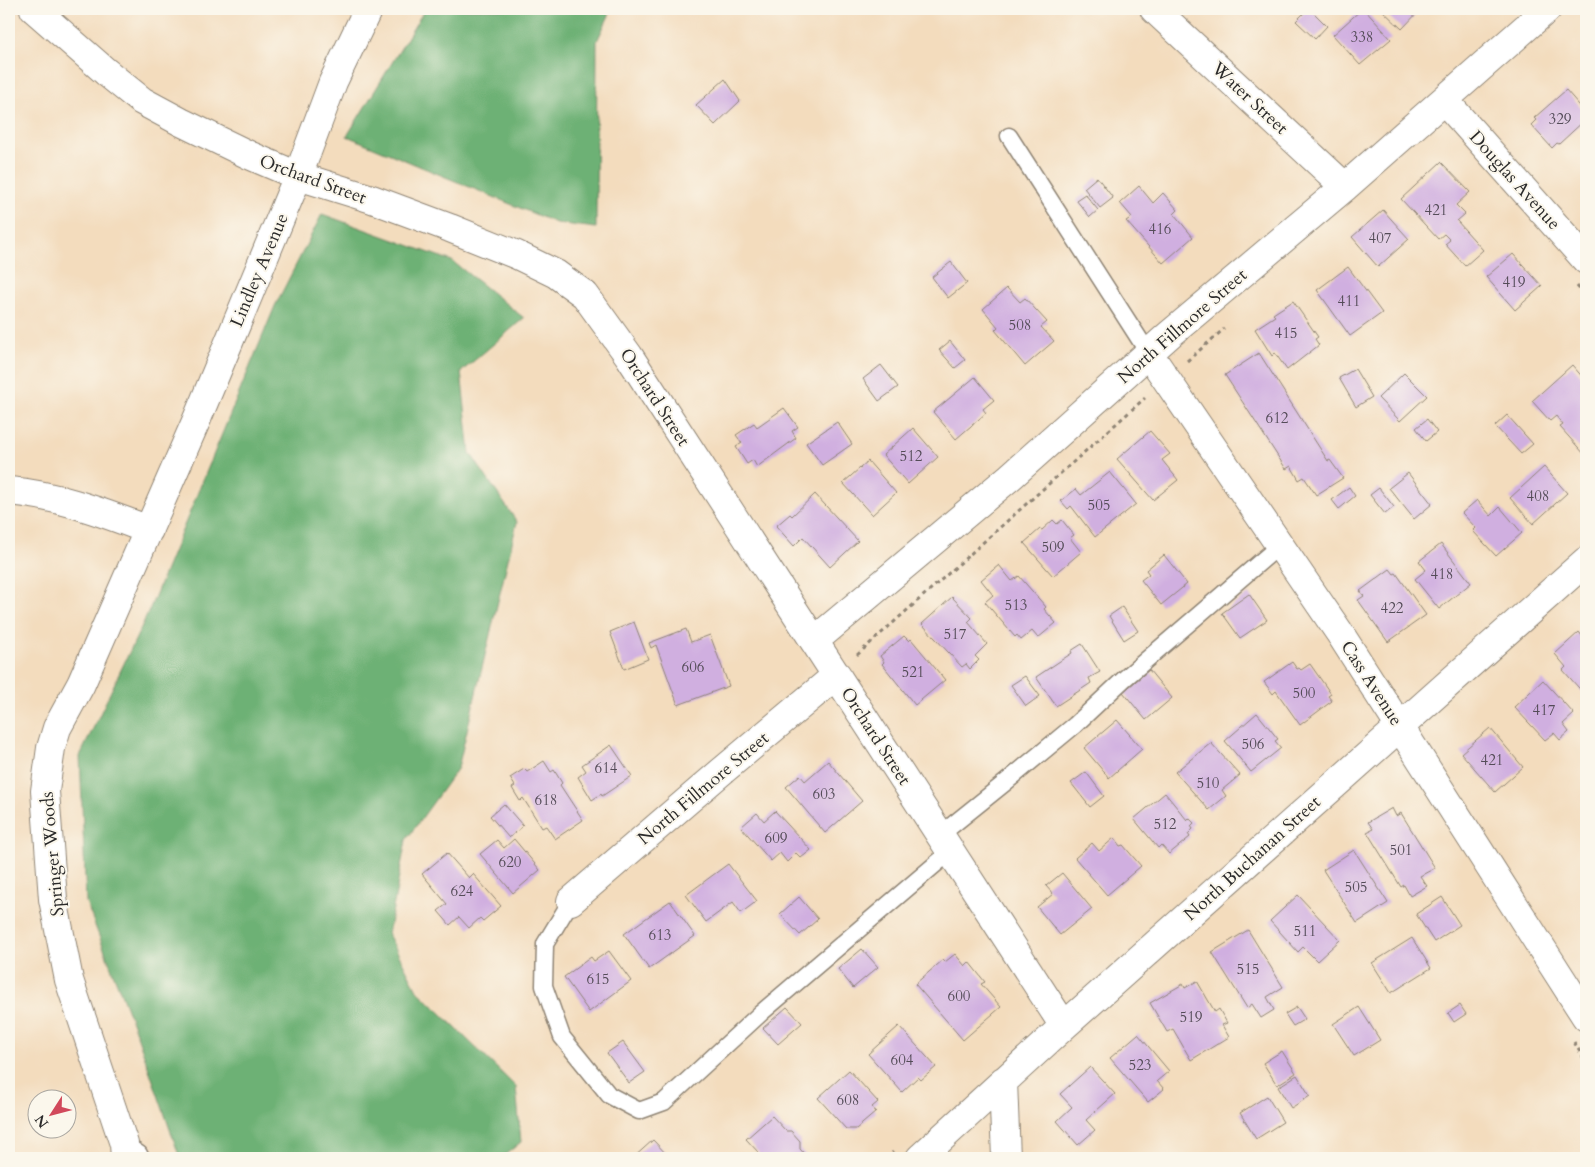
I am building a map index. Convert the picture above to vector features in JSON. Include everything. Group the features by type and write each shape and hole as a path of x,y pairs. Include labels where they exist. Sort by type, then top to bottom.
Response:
{"street":[{"name":"Orchard Street","path":"34,9 142,101 249,155 298,176 450,228 508,252 556,274 585,295 629,356 1064,1026"},
{"name":"Lindley Avenue","path":"149,530 298,176 333,82 368,9"},
{"name":"Water Street","path":"1154,9 1345,188"},
{"name":"North Fillmore Street","path":"814,641 1010,477 1149,354 1345,188 1547,9"},
{"name":"Douglas Avenue","path":"1444,100 1580,272"},
{"name":"Cass Avenue","path":"1149,354 1339,632 1586,1017"},
{"path":"9,491 71,502 149,530"},
{"name":"Springer Woods","path":"130,1153 69,980 54,899 46,791 51,748 57,728 81,684 149,530"},
{"name":"North Buchanan Street","path":"908,1153 1003,1081 1586,561"},
{"name":"North Fillmore Street","path":"571,901 721,772 837,676"},
{"path":"1003,1081 1006,1158"}],"lane":[{"path":"1010,136 1149,354"},
{"path":"571,901 545,944 544,986 562,1037 609,1095 639,1111 664,1102 1124,679 1280,545"}],"path":[{"path":"1580,272 1586,297"},
{"path":"1182,366 1224,328"},
{"path":"886,1158 908,1153"}],"green space":[{"path":"425,9 612,9 597,41 596,228 556,223 347,136"},
{"path":"322,214 452,261 524,318 461,372 470,453 517,522 458,768 406,840 388,934 417,990 516,1087 521,1142 501,1158 180,1158 137,1035 86,902 80,756 148,613 275,306"}],"building":[{"path":"1308,9 1327,26 1315,39 1296,21"},
{"path":"1362,9 1391,39 1360,65 1333,35"},
{"path":"1381,9 1421,9 1402,29"},
{"path":"725,79 740,101 715,125 696,105"},
{"path":"1566,90 1586,113 1586,119 1552,148 1531,125 1536,120 1534,118"},
{"path":"1441,162 1470,192 1456,205 1465,214 1457,221 1483,250 1465,266 1445,244 1450,240 1444,234 1438,239 1401,199"},
{"path":"1097,177 1113,198 1100,208 1084,188"},
{"path":"1139,186 1153,203 1163,193 1178,210 1174,214 1193,237 1163,263 1126,221 1132,217 1120,203"},
{"path":"1085,194 1098,210 1090,217 1076,200"},
{"path":"1383,210 1409,239 1378,267 1352,237"},
{"path":"1513,254 1542,286 1515,310 1486,277"},
{"path":"951,262 967,283 948,298 932,277"},
{"path":"1348,267 1382,313 1350,336 1317,290"},
{"path":"1007,288 1020,302 1025,298 1047,322 1041,327 1054,341 1025,366 995,330 998,327 983,309"},
{"path":"1293,301 1318,337 1315,339 1319,345 1287,370 1275,353 1272,356 1255,329"},
{"path":"950,341 965,360 955,368 939,350"},
{"path":"1259,353 1328,461 1330,460 1343,478 1316,495 1304,477 1299,480 1291,466 1286,469 1225,375"},
{"path":"881,365 898,387 879,401 863,379"},
{"path":"1572,365 1586,381 1586,386 1583,388 1586,392 1586,456 1560,427 1563,425 1556,416 1550,421 1532,401"},
{"path":"1355,369 1372,397 1356,407 1339,378"},
{"path":"1404,373 1427,396 1400,421 1378,398"},
{"path":"975,377 994,400 983,409 986,413 956,439 933,412"},
{"path":"784,408 798,427 792,431 796,438 757,467 753,460 747,464 736,447 742,443 736,435 754,423 757,427"},
{"path":"1507,415 1533,444 1521,454 1495,426"},
{"path":"1427,419 1437,432 1426,441 1416,428"},
{"path":"837,422 852,444 822,465 806,443"},
{"path":"913,428 938,457 908,484 883,455"},
{"path":"1150,431 1170,454 1162,460 1178,480 1153,500 1117,459"},
{"path":"868,461 896,493 872,515 843,483"},
{"path":"1544,467 1567,493 1533,524 1510,498"},
{"path":"1110,472 1136,504 1095,537 1071,506 1068,509 1061,501 1076,489 1081,495"},
{"path":"1408,473 1432,504 1414,519 1389,488"},
{"path":"1349,487 1355,496 1339,509 1332,500"},
{"path":"1379,488 1394,507 1385,514 1370,495"},
{"path":"815,494 858,541 830,567 803,537 794,546 776,526 790,514 792,516"},
{"path":"1477,500 1491,516 1500,507 1522,533 1496,556 1473,531 1476,528 1462,513"},
{"path":"1053,520 1057,524 1062,520 1074,535 1070,538 1081,552 1053,576 1024,543"},
{"path":"1441,544 1471,583 1439,609 1415,579 1426,570 1419,561"},
{"path":"1164,555 1187,584 1161,605 1141,580 1149,574 1146,570"},
{"path":"999,565 1012,581 1019,576 1046,607 1044,609 1056,623 1038,638 1032,631 1021,640 1017,635 1015,637 985,602 993,595 981,580"},
{"path":"1390,569 1394,574 1396,573 1426,615 1388,642 1358,600 1364,596 1360,591"},
{"path":"1249,594 1267,620 1240,638 1222,613"},
{"path":"952,597 972,618 968,622 987,644 975,656 979,660 970,669 966,664 962,667 922,624"},
{"path":"1122,607 1138,631 1124,640 1109,616"},
{"path":"634,622 648,659 624,669 610,632"},
{"path":"686,629 691,642 710,635 729,686 678,705 656,645 651,648 649,643"},
{"path":"1579,632 1586,641 1586,696 1563,670 1566,667 1555,654"},
{"path":"904,636 909,641 911,639 945,680 915,705 882,664 884,662 880,656"},
{"path":"1082,644 1100,672 1089,678 1091,683 1056,706 1036,677"},
{"path":"1292,662 1297,669 1301,670 1310,664 1331,694 1328,696 1332,701 1300,725 1276,691 1273,694 1264,682"},
{"path":"1149,670 1172,698 1146,720 1123,692"},
{"path":"1025,676 1040,696 1026,706 1011,685"},
{"path":"1543,680 1574,714 1563,724 1569,732 1560,740 1554,733 1545,740 1514,707"},
{"path":"1257,713 1278,739 1275,741 1281,748 1251,772 1225,741"},
{"path":"1117,720 1142,749 1109,778 1084,748"},
{"path":"1490,728 1523,767 1495,792 1461,753"},
{"path":"1211,743 1240,775 1222,790 1226,796 1209,810 1175,772"},
{"path":"611,745 632,776 602,796 601,794 592,800 578,777 586,771 582,765"},
{"path":"544,761 551,772 554,770 562,783 560,785 583,820 555,839 546,826 542,828 523,798 520,801 512,788 515,786 510,778 524,769 527,772"},
{"path":"828,761 862,801 825,833 786,787 800,775 805,781"},
{"path":"1086,772 1104,796 1090,807 1071,783"},
{"path":"1165,793 1187,820 1189,818 1194,823 1191,826 1193,829 1188,834 1190,837 1169,854 1161,845 1158,848 1134,819"},
{"path":"504,804 523,826 509,838 490,816"},
{"path":"1392,808 1396,816 1401,813 1435,868 1420,876 1427,886 1410,896 1404,885 1401,887 1367,832 1373,829 1368,822"},
{"path":"775,811 811,850 801,858 796,853 787,862 780,853 771,861 741,827 757,813 764,821"},
{"path":"1114,838 1120,846 1123,845 1141,866 1107,895 1075,858 1092,843 1099,851"},
{"path":"514,839 540,870 513,893 480,854 497,840 504,848"},
{"path":"1354,850 1388,903 1357,923 1323,870"},
{"path":"447,853 469,878 473,874 501,906 483,921 480,918 469,928 459,917 450,925 438,911 447,904 422,874"},
{"path":"728,864 757,901 741,913 733,902 706,922 686,895"},
{"path":"1062,873 1092,909 1060,935 1037,907 1053,894 1046,886"},
{"path":"1298,895 1340,940 1317,961 1303,947 1298,952 1270,921"},
{"path":"799,897 818,919 800,935 780,914"},
{"path":"1442,897 1460,925 1434,942 1416,914"},
{"path":"670,901 695,936 649,969 624,934"},
{"path":"1248,930 1283,987 1267,997 1274,1010 1261,1018 1252,1004 1247,1008 1212,952"},
{"path":"1412,938 1431,968 1391,993 1372,963"},
{"path":"862,949 878,967 853,988 838,969"},
{"path":"609,951 631,981 589,1012 564,977 591,957 594,961"},
{"path":"955,954 965,966 969,962 985,982 981,984 1001,1007 963,1040 915,984 943,960 945,962"},
{"path":"1197,981 1215,1012 1219,1009 1227,1023 1222,1025 1229,1037 1191,1060 1173,1029 1167,1032 1150,1003 1183,984 1185,988"},
{"path":"1460,1005 1466,1014 1454,1022 1448,1013"},
{"path":"787,1007 802,1023 778,1044 763,1028"},
{"path":"1297,1007 1305,1019 1293,1026 1285,1014"},
{"path":"1359,1007 1380,1040 1354,1056 1333,1024"},
{"path":"899,1026 936,1067 921,1080 918,1077 902,1092 868,1054"},
{"path":"1138,1034 1169,1071 1157,1081 1164,1089 1148,1102 1110,1058"},
{"path":"623,1042 645,1072 629,1083 607,1053"},
{"path":"1282,1051 1296,1073 1277,1085 1263,1063"},
{"path":"1090,1067 1115,1094 1086,1120 1095,1130 1078,1145 1057,1121 1072,1107 1060,1094"},
{"path":"849,1070 878,1102 872,1107 876,1112 856,1129 846,1129 818,1098"},
{"path":"1297,1075 1310,1096 1291,1108 1278,1087"},
{"path":"1267,1096 1283,1122 1256,1139 1240,1113"},
{"path":"772,1116 786,1131 791,1131 800,1141 800,1149 808,1158 753,1158 759,1153 746,1139"},
{"path":"653,1140 670,1158 633,1158"}]}
